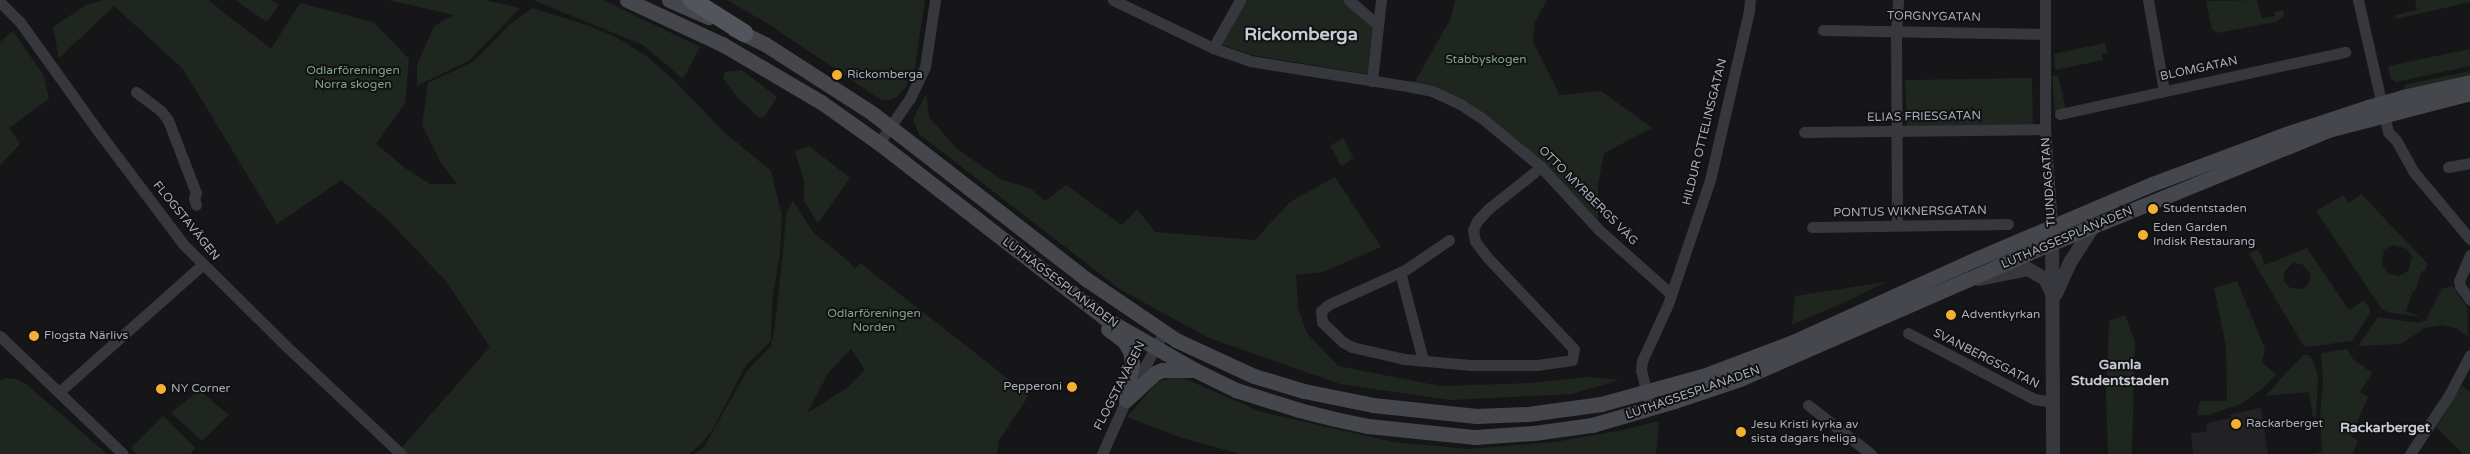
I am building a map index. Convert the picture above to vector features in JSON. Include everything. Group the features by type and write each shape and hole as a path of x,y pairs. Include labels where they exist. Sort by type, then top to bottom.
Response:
{"main road":[{"name":"LUTHAGSESPLANADEN","path":"627,0 692,29 760,64 821,102 879,143 1106,319 1155,349 1195,370 1236,390 1299,410 1368,426 1475,437 1534,433 1592,425 1651,410 1740,379 2052,243 2328,130 2385,108 2470,93"},
{"name":"LUTHAGSESPLANADEN","path":"669,0 744,33 840,91 891,126 1093,285 1164,332 1205,355 1254,376 1304,391 1373,406 1476,416 1528,414 1601,404 1704,376 1795,341 2161,180 2286,134 2385,108 2470,82"},
{"path":"692,0 744,33"},
{"path":"1032,263 1053,286 1124,341 1130,351 1132,363 1126,400"},
{"path":"1126,400 1155,373 1176,369 1195,370"}],"street":[{"path":"879,143 910,98 925,67 935,0"},
{"name":"OTTO MYRBERGS VÄG","path":"1112,0 1213,48 1250,61 1432,91 1460,104 1483,119 1541,167 1598,229 1672,294"},
{"path":"1213,48 1240,0"},
{"path":"1349,0 1378,25"},
{"path":"1372,81 1381,0"},
{"name":"HILDUR OTTELINSGATAN","path":"1651,410 1641,370 1642,360 1672,294 1710,180 1750,0"},
{"path":"1897,225 1896,30 1898,0"},
{"name":"TIUNDAGATAN","path":"2044,0 2045,129 2052,227 2054,299 2053,454"},
{"path":"2148,0 2164,91"},
{"path":"2358,0 2385,108 2388,132 2396,140 2413,171 2470,239"},
{"name":"FLOGSTAVÄGEN","path":"0,2 20,22 101,135 183,244 202,265 401,454"},
{"name":"TORGNYGATAN","path":"1823,30 2044,34"},
{"name":"BLOMGATAN","path":"2060,114 2345,52"},
{"name":"FLOGSTAVÄGEN","path":"136,92 161,111 168,120 196,193 194,198 196,205"},
{"name":"ELIAS FRIESGATAN","path":"1804,132 2045,129"},
{"path":"2448,168 2470,163"},
{"path":"1449,240 1400,272 1328,306 1321,311 1322,322 1352,347 1387,356 1471,365 1537,365 1572,360 1574,349 1487,258 1475,241 1473,230 1476,221 1488,209 1541,167"},
{"name":"PONTUS WIKNERSGATAN","path":"1812,228 2008,224"},
{"path":"2054,299 2071,261 2093,227"},
{"path":"2470,255 2459,281 2470,300"},
{"path":"60,392 202,265"},
{"path":"1963,283 2028,269 2044,279 2054,299"},
{"path":"1400,272 1423,360"},
{"name":"FLOGSTAVÄGEN","path":"1102,454 1126,400 1164,332"},
{"name":"SVANBERGSGATAN","path":"1908,334 2034,399 2054,402"},
{"path":"0,336 123,454"},
{"path":"2410,454 2449,395 2470,355"},
{"path":"1808,404 1870,454"}],"shaded area":[{"path":"2261,408 2268,454 2193,454 2191,433 2206,432 2207,423 2231,418 2231,414"}],"green space":[{"name":"Odlarföreningen Norra skogen","path":"103,0 208,0 271,49 300,3 373,22 409,59 405,103 376,144 405,168 430,184 457,184 441,163 422,125 428,83 473,62 509,25 532,8 587,25 616,37 648,57 677,83 722,130 771,171 782,216 780,253 772,302 771,341 746,365 713,429 702,443 689,454 396,454 490,347 445,280 384,216 341,180 277,224 183,69 114,6 59,58 53,27 86,5"},
{"path":"235,0 271,0 279,5 267,22"},
{"path":"388,0 485,0 520,8 470,60 417,86 417,65 434,26 454,15"},
{"path":"533,0 603,0 700,47 683,79 643,45"},
{"path":"727,0 925,0 915,67 906,87 897,97 891,100 881,100 770,25"},
{"path":"1240,0 1350,0 1378,25 1373,75 1252,55 1217,43"},
{"name":"Stabbyskogen","path":"1455,0 1547,0 1535,22 1533,42 1560,95 1601,91 1652,128 1604,153 1598,185 1598,229 1483,119 1412,87 1451,18"},
{"path":"2257,0 2262,18 2275,16 2274,12 2283,10 2284,16 2276,22 2217,33 2212,29 2206,1"},
{"path":"2415,0 2470,0 2470,2 2396,19 2395,15 2417,10"},
{"path":"13,31 44,76 49,99 9,128 20,144 0,165 0,42"},
{"path":"2105,43 2108,53 2102,54 2103,60 2055,70 2054,54"},
{"path":"2470,49 2470,66 2396,82 2391,79 2388,66"},
{"path":"742,70 777,97 764,117 758,117 738,98 723,78 725,72"},
{"path":"2470,71 2470,75 2405,90 2404,85"},
{"path":"2058,75 2066,110 2055,112 2052,76"},
{"path":"2032,78 2033,125 1907,126 1905,80"},
{"path":"926,94 929,117 956,148 1002,180 1030,188 1045,201 1066,185 1122,225 1137,209 1155,232 1255,240 1290,202 1335,177 1381,247 1323,272 1296,275 1298,308 1307,333 1338,366 1440,386 1530,383 1589,377 1619,380 1572,394 1450,400 1340,384 1209,338 1121,290 919,134 913,119"},
{"path":"1343,138 1354,158 1341,166 1330,146"},
{"path":"809,146 850,178 818,223 804,201 804,181 795,151"},
{"path":"2361,194 2428,264 2425,271 2422,271 2406,311 2421,317 2387,312 2381,308 2316,211 2343,195 2349,203","holes":["2393,245 2407,249 2412,257 2408,271 2399,276 2389,274 2382,264 2384,250"]},
{"name":"Odlarföreningen Norden","path":"793,201 813,232 855,269 860,263 1029,395 998,442 997,454 694,454 704,447 747,371 771,346 775,326 787,211","holes":["851,349 865,370 847,388 807,413 829,372"]},
{"path":"2307,248 2349,310 2363,301 2370,308 2370,314 2352,341 2307,347 2303,345 2249,254 2258,249 2265,265","holes":["2293,263 2302,264 2311,274 2309,283 2303,289 2290,288 2284,281 2284,272"]},
{"path":"2237,281 2265,349 2262,362 2276,375 2263,388 2241,404 2208,415 2197,415 2200,401 2227,401 2226,346 2214,288"},
{"path":"1886,282 1845,302 1792,325 1795,296"},
{"path":"2452,286 2467,307 2468,337 2456,328 2441,325 2425,328 2401,344 2358,346 2378,317 2418,323 2425,321 2442,289"},
{"path":"2125,315 2135,342 2132,454 2108,454 2106,396 2109,321"},
{"path":"2347,349 2352,358 2372,373 2360,392 2368,397 2351,436 2358,440 2353,454 2311,454 2322,452 2320,415 2323,381 2321,353"},
{"path":"2303,355 2309,355 2314,363 2318,377 2316,417 2313,417 2309,392 2265,396"},
{"path":"1179,376 1261,412 1393,442 1469,449 1554,442 1618,431 1659,421 1656,454 1240,454 1182,438 1127,417 1157,382"},
{"path":"5,378 17,379 26,384 107,454 0,454 0,380"},
{"path":"2462,385 2470,392 2470,454 2463,454 2436,427"},
{"path":"199,390 229,415 202,441 171,413"},
{"path":"163,416 196,448 190,454 136,454 131,448"}],"place":[{"name":"Rickomberga","path":"837,75"},
{"name":"Studentstaden","path":"2153,209"},
{"name":"Eden Garden Indisk Restaurang","path":"2143,235"},
{"name":"Adventkyrkan","path":"1951,315"},
{"name":"Flogsta Närlivs","path":"34,336"},
{"name":"Pepperoni","path":"1072,387"},
{"name":"NY Corner","path":"161,389"},
{"name":"Rackarberget","path":"2236,424"},
{"name":"Jesu Kristi kyrka av sista dagars heliga","path":"1741,432"}],"district":[{"name":"Rickomberga","path":"1301,34"},
{"name":"Gamla Studentstaden","path":"2120,374"},
{"name":"Rackarberget","path":"2385,428"}]}
